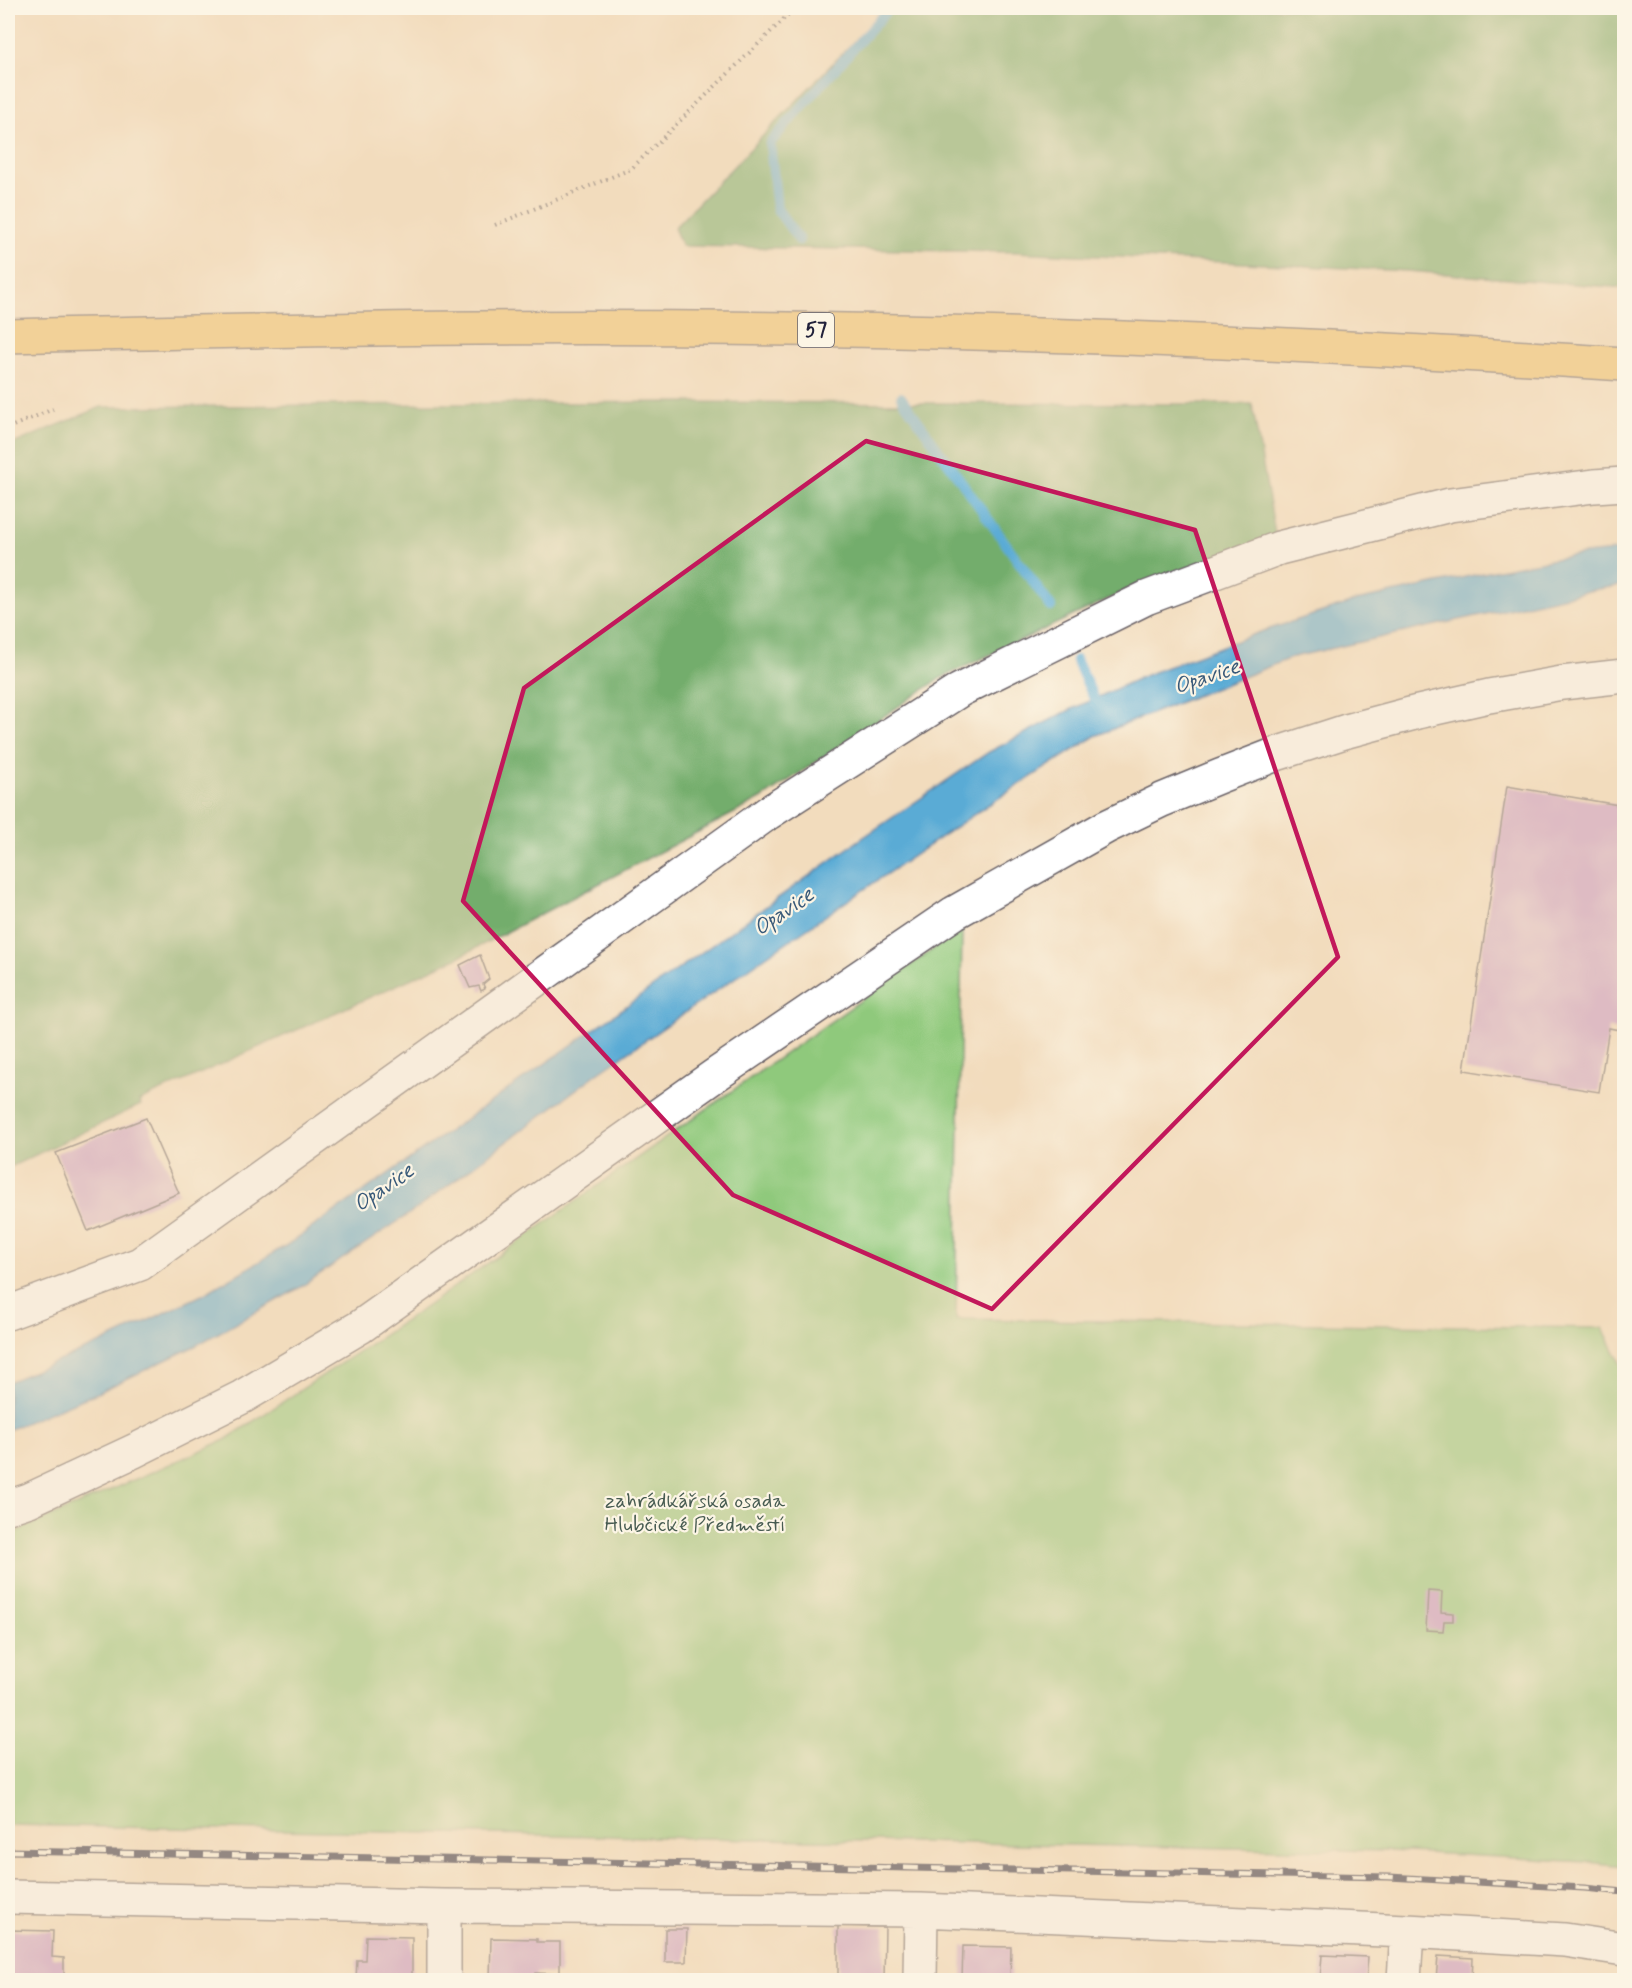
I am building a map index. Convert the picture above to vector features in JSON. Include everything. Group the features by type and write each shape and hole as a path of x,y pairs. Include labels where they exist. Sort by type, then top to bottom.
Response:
{"main road":[{"name":"57","path":"8,336 454,328 723,328 950,332 1241,343 1624,364"}],"street":[{"path":"8,1313 140,1264 768,813 960,690 1146,598 1280,548 1450,505 1624,484"},
{"path":"8,1507 29,1500 124,1456 242,1396 360,1327 724,1069 954,913 1106,827 1220,776 1279,753 1347,731 1489,696 1562,683 1624,676"},
{"path":"8,1897 444,1906 921,1910 1407,1930 1565,1940 1624,1949"},
{"path":"444,1906 444,1980"},
{"path":"920,1980 921,1910"},
{"path":"1404,1980 1407,1930"}],"path":[{"path":"495,225 631,169 795,8"},
{"path":"8,428 53,409"}],"highlighted area":[{"path":"866,441 1195,530 1338,957 992,1309 733,1195 463,901 524,688"}],"green space":[{"path":"886,8 1624,8 1624,288 1407,271 1014,252 682,246 674,228"},
{"path":"662,402 1252,404 1276,538 1136,586 941,678 761,799 457,958 139,1101 141,1105 8,1168 8,446 101,407"},
{"name":"zahrádkářská osada Hlubčické Předměstí","path":"962,929 956,1319 1603,1328 1624,1371 1624,1866 1390,1851 8,1825 8,1535 225,1440 417,1313"}],"water":[{"name":"Opavice","path":"1624,550 1624,585 1293,657 1095,736 988,805 762,959 598,1073 418,1208 299,1288 195,1346 97,1393 8,1430 8,1382 101,1343 204,1294 287,1245 858,841 989,752 1066,712 1146,675 1260,632 1356,601 1575,555"}],"building":[{"path":"1507,786 1624,806 1624,1031 1609,1028 1599,1092 1464,1070"},
{"path":"480,955 489,979 483,984 485,989 481,991 479,986 470,988 460,965"},
{"path":"146,1118 179,1193 88,1231 56,1153"},
{"path":"1428,1591 1442,1592 1441,1612 1453,1613 1453,1621 1444,1621 1443,1631 1426,1630"},
{"path":"838,1926 885,1927 884,1980 838,1980"},
{"path":"665,1929 687,1929 686,1962 665,1962"},
{"path":"8,1930 53,1931 52,1957 64,1958 64,1980 8,1980"},
{"path":"366,1936 412,1937 412,1980 356,1979 357,1960 365,1960"},
{"path":"491,1938 560,1942 560,1974 536,1973 536,1980 490,1980"},
{"path":"963,1946 1011,1947 1010,1980 962,1980"},
{"path":"1322,1955 1368,1957 1366,1980 1320,1980"},
{"path":"1438,1956 1473,1958 1472,1980 1436,1980"}],"waterway":[{"path":"799,240 777,209 770,143 889,8"},
{"path":"901,397 1051,607"},
{"path":"1076,660 1100,711"}],"railway":[{"path":"8,1851 1389,1877 1624,1892"}]}
